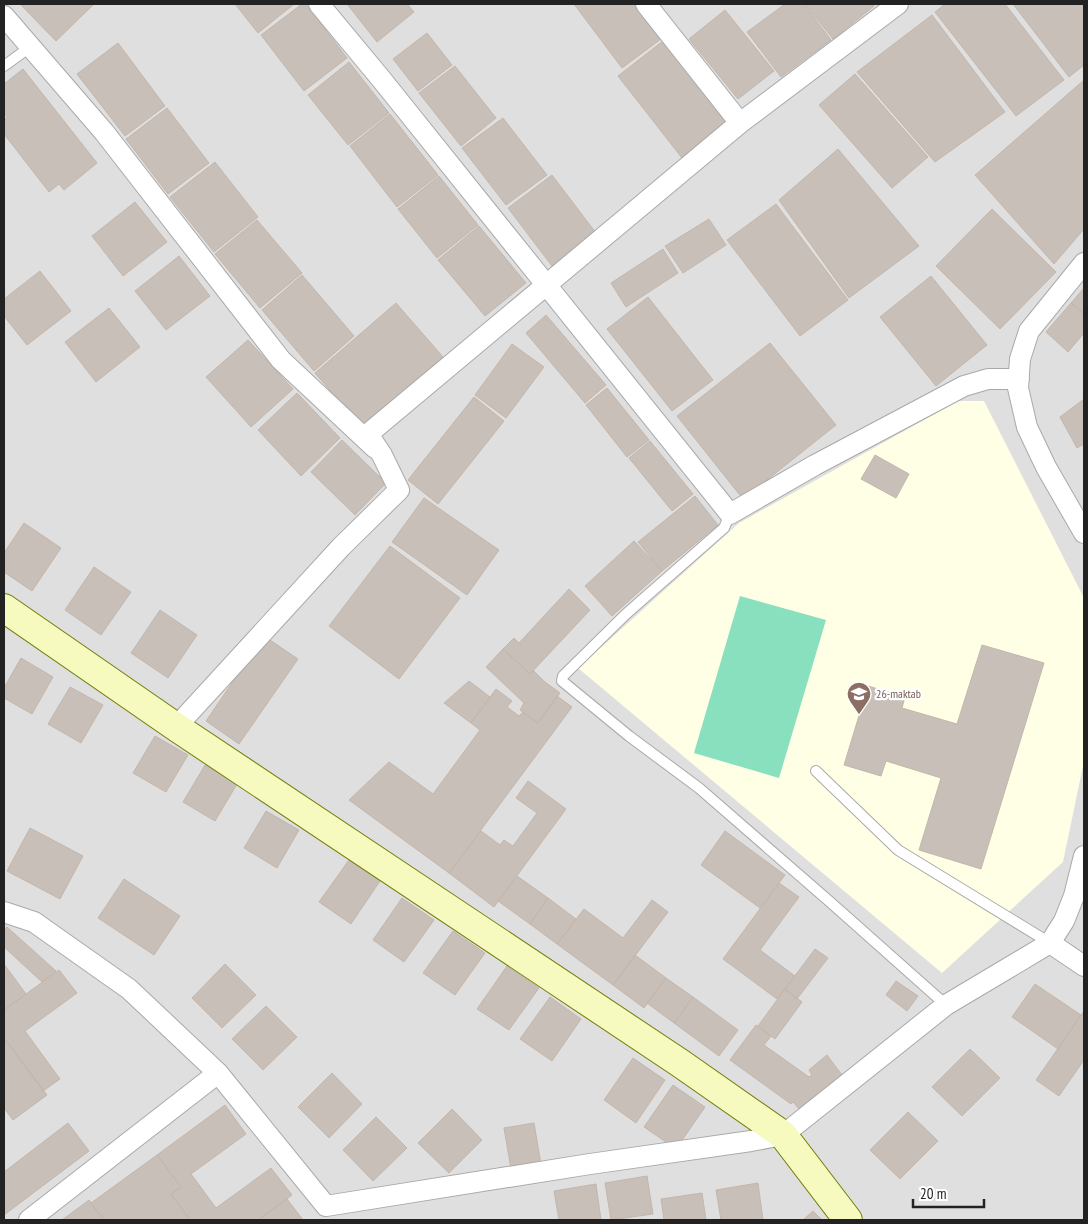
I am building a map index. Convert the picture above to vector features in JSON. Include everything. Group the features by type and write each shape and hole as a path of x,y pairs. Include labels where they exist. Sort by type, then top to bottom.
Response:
{"street":[{"path":"319,4 730,514 815,465 964,386 988,379 1019,379"},
{"path":"646,4 740,123"},
{"path":"176,727 341,547 399,490 382,455 368,434 740,123 898,4"},
{"path":"4,16 104,132 282,360 382,455"},
{"path":"1084,264 1029,331 1020,359 1018,388 1027,427 1046,466 1084,533"},
{"path":"4,608 176,727 680,1063 783,1135 848,1220"},
{"path":"4,912 34,922 129,989 218,1072 330,1213 590,1164 783,1135 946,1005 1050,943 1064,921 1074,896 1084,856"},
{"path":"1050,943 1084,966"},
{"path":"29,1220 218,1072"}],"lane":[{"path":"4,66 30,47"},
{"path":"730,514 724,528 626,614 563,676 562,681 629,736 699,788 946,1005"},
{"path":"816,770 898,850 1050,943"}],"shaded area":[{"path":"4,4 1084,4 1084,1220 4,1220"},
{"name":"26-maktab","path":"958,401 984,401 1084,598 1084,761 1063,862 942,973 578,668 739,523"}],"green space":[{"path":"740,596 826,620 779,778 694,753"}],"building":[{"path":"20,4 94,4 56,41"},
{"path":"235,4 294,4 258,33"},
{"path":"302,4 306,4 347,58 304,91 261,35"},
{"path":"347,4 407,4 414,12 377,42"},
{"path":"574,4 635,4 661,39 622,68"},
{"path":"785,4 804,4 831,40 781,77 747,32"},
{"path":"805,4 872,4 874,6 833,39"},
{"path":"945,4 1005,4 1064,80 1016,116 935,12"},
{"path":"1013,4 1084,4 1084,65 1069,77"},
{"path":"725,10 774,71 738,99 689,39"},
{"path":"932,15 1005,112 935,162 857,72"},
{"path":"427,33 452,65 418,91 393,59"},
{"path":"663,41 727,123 682,158 618,76"},
{"path":"118,43 165,106 125,136 77,74"},
{"path":"349,62 389,113 348,145 308,95"},
{"path":"455,66 496,118 461,146 419,93"},
{"path":"23,69 97,163 64,190 59,184 49,192 4,134 4,120 7,117 4,115 4,84"},
{"path":"855,74 928,157 892,188 819,105"},
{"path":"1084,80 1084,229 1054,264 975,175"},
{"path":"167,108 209,163 168,194 126,139"},
{"path":"390,114 438,175 397,207 350,146"},
{"path":"503,118 547,175 506,205 462,148"},
{"path":"838,149 919,246 849,298 779,200"},
{"path":"215,162 258,217 214,252 170,197"},
{"path":"552,175 596,233 552,266 508,208"},
{"path":"439,176 478,225 437,258 398,209"},
{"path":"135,202 167,242 123,276 92,236"},
{"path":"776,204 848,300 800,336 727,240"},
{"path":"992,209 1056,272 1000,329 936,266"},
{"path":"709,219 726,245 683,273 665,246"},
{"path":"257,220 302,273 260,308 215,254"},
{"path":"479,226 526,283 485,316 438,260"},
{"path":"663,249 678,273 626,307 611,283"},
{"path":"179,256 210,296 166,330 135,291"},
{"path":"40,271 71,311 27,345 4,316 4,299"},
{"path":"302,275 354,336 314,371 262,310"},
{"path":"931,276 987,345 936,386 880,317"},
{"path":"1084,288 1084,314 1071,303"},
{"path":"648,297 713,380 672,411 607,329"},
{"path":"396,303 443,357 362,427 315,373"},
{"path":"1071,303 1084,314 1084,333 1068,352 1046,332"},
{"path":"109,308 140,347 96,382 65,342"},
{"path":"546,315 606,385 585,403 526,333"},
{"path":"248,340 293,389 251,427 206,377"},
{"path":"770,343 836,425 743,499 677,416"},
{"path":"512,344 544,367 506,418 475,395"},
{"path":"607,388 649,440 627,457 586,405"},
{"path":"297,393 340,438 301,476 258,430"},
{"path":"474,397 504,421 438,504 408,480"},
{"path":"1084,399 1084,444 1077,448 1060,417"},
{"path":"342,440 386,483 355,515 311,472"},
{"path":"650,441 693,494 672,511 629,458"},
{"path":"875,455 909,474 896,498 861,479"},
{"path":"695,496 718,525 662,571 638,542"},
{"path":"424,498 499,550 467,595 392,542"},
{"path":"24,523 61,548 32,591 4,572 4,553"},
{"path":"634,541 662,571 612,616 585,586"},
{"path":"390,546 460,598 399,679 329,626"},
{"path":"94,567 131,592 101,635 65,610"},
{"path":"569,589 590,610 530,674 503,649 514,638 519,643"},
{"path":"160,610 197,635 168,678 131,653"},
{"path":"264,636 298,659 239,744 206,721"},
{"path":"982,645 1044,663 981,869 919,850 941,778 886,761 881,776 844,765 868,686 905,697 902,708 957,724"},
{"path":"503,649 530,674 533,670 560,693 538,723 520,710 524,703 486,667"},
{"path":"21,658 53,677 32,714 4,698 4,688"},
{"path":"469,681 490,697 471,723 444,703"},
{"path":"70,687 103,705 81,743 48,724"},
{"path":"496,689 512,701 507,707 519,716 523,712 538,723 557,696 572,707 449,873 349,800 389,762 433,794 480,730 471,723"},
{"path":"155,736 188,755 166,792 133,773"},
{"path":"205,765 237,784 215,821 183,802"},
{"path":"528,781 566,809 494,907 449,873 481,831 500,845 504,840 513,846 537,813 516,798"},
{"path":"266,811 299,830 277,868 244,848"},
{"path":"30,828 83,856 60,899 7,871"},
{"path":"725,831 785,875 760,908 701,865"},
{"path":"349,860 380,881 351,924 319,902"},
{"path":"517,876 548,898 530,924 498,901"},
{"path":"124,879 180,916 154,955 98,918"},
{"path":"779,883 799,897 760,950 795,976 777,999 723,959"},
{"path":"402,898 434,920 404,962 373,940"},
{"path":"548,898 576,919 557,944 530,924"},
{"path":"652,900 668,912 613,985 557,944 584,909 623,938"},
{"path":"7,927 56,971 42,982 4,947 4,930"},
{"path":"453,931 485,953 455,995 423,973"},
{"path":"815,949 828,958 797,999 785,989"},
{"path":"635,955 666,978 644,1008 613,985"},
{"path":"4,964 26,994 4,1010"},
{"path":"225,964 256,995 222,1028 192,998"},
{"path":"507,966 539,988 509,1030 477,1009"},
{"path":"59,970 77,993 25,1031 60,1079 43,1091 4,1038 4,1010"},
{"path":"666,978 693,997 674,1023 647,1003"},
{"path":"896,981 918,996 907,1011 886,995"},
{"path":"1035,984 1081,1015 1058,1049 1012,1017"},
{"path":"785,989 802,1002 775,1039 758,1026"},
{"path":"550,997 581,1019 552,1061 520,1039"},
{"path":"693,997 738,1030 719,1056 674,1023"},
{"path":"266,1006 297,1037 263,1070 232,1039"},
{"path":"1084,1011 1084,1060 1059,1096 1036,1080"},
{"path":"756,1025 771,1036 764,1045 809,1077 812,1075 809,1070 827,1055 842,1075 799,1109 793,1102 791,1104 730,1060"},
{"path":"4,1038 47,1095 13,1120 4,1108"},
{"path":"970,1049 1000,1078 962,1116 932,1087"},
{"path":"633,1058 665,1080 636,1123 604,1100"},
{"path":"332,1073 362,1104 329,1138 298,1107"},
{"path":"673,1085 705,1107 676,1149 644,1127"},
{"path":"225,1105 246,1134 191,1174 216,1208 271,1168 292,1195 258,1220 190,1220 171,1194 181,1187 157,1155"},
{"path":"452,1109 482,1140 449,1173 418,1143"},
{"path":"908,1112 938,1141 900,1179 870,1150"},
{"path":"376,1117 407,1148 373,1181 343,1150"},
{"path":"68,1123 89,1151 4,1215 4,1172"},
{"path":"534,1123 541,1164 511,1169 504,1128"},
{"path":"157,1155 181,1187 171,1194 190,1220 104,1220 91,1203"},
{"path":"647,1176 653,1214 611,1220 605,1183"},
{"path":"758,1183 763,1220 721,1220 716,1190"},
{"path":"596,1184 601,1220 559,1220 554,1191"},
{"path":"702,1193 706,1220 664,1220 661,1199"},
{"path":"287,1199 303,1220 258,1220"},
{"path":"89,1200 104,1220 62,1220"},
{"path":"813,1211 822,1220 803,1220"}],"place":[{"name":"26-maktab","path":"859,715"}]}
